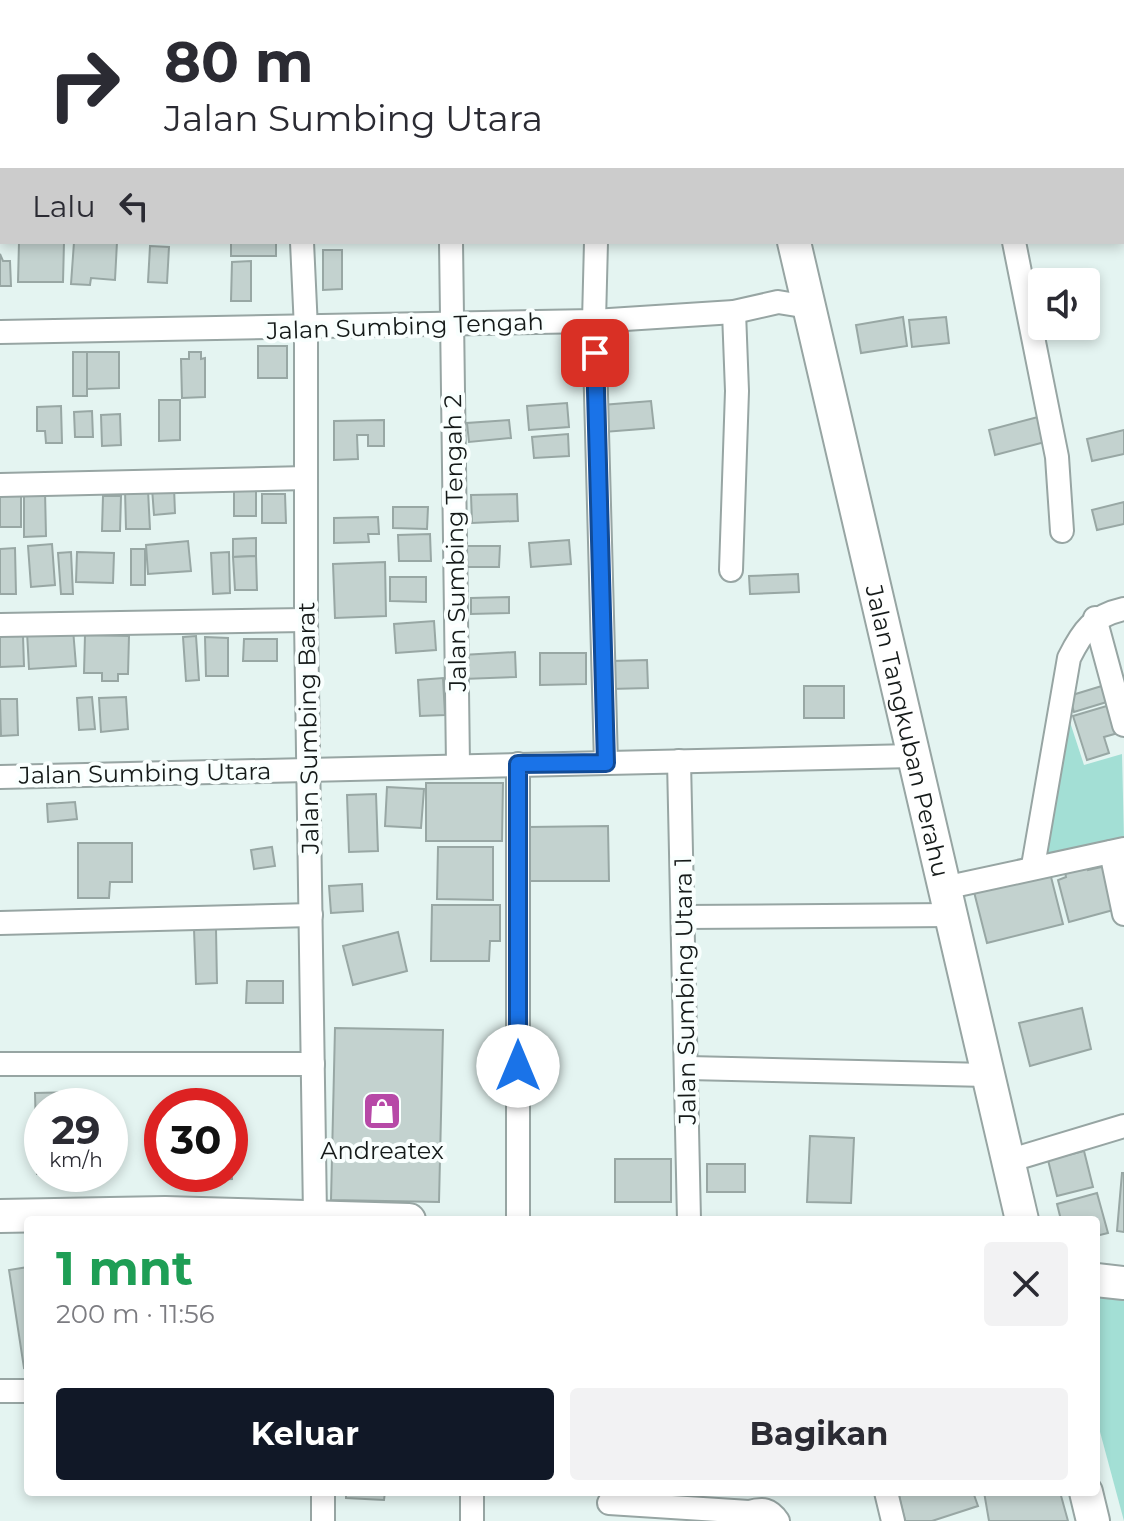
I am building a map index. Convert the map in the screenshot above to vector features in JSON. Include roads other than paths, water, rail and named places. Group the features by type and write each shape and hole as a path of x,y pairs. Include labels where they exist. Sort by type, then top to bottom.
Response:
{"main road":[{"name":"Jalan Tangkuban Perahu","path":"794,244 1021,1216"},
{"path":"0,1216 322,1216"},
{"path":"1100,1280 1124,1283"},
{"path":"1087,1496 1093,1521"}],"street":[{"name":"Jalan Sumbing Barat","path":"302,244 306,329 306,620 313,1064 322,1216"},
{"name":"Jalan Sumbing Tengah 2","path":"451,244 458,765"},
{"path":"596,244 594,321 606,763"},
{"path":"1014,244 1057,457 1062,531"},
{"name":"Jalan Sumbing Tengah","path":"0,332 306,329 453,322 594,321 734,312 778,302 809,307"},
{"path":"731,570 737,391 734,312"},
{"path":"0,485 306,478"},
{"path":"1033,866 1069,658 1080,636 1095,618 1124,609"},
{"path":"1095,618 1124,723"},
{"path":"0,625 306,620"},
{"name":"Jalan Sumbing Utara","path":"0,777 913,756"},
{"name":"Jalan Sumbing Utara 1","path":"679,761 689,1216"},
{"path":"518,764 518,1216"},
{"path":"683,917 947,901 1033,866 1118,850 1124,914"},
{"path":"0,923 311,915"},
{"path":"0,1064 313,1064"},
{"path":"688,1068 987,1075"},
{"path":"1008,1161 1124,1126"},
{"path":"0,1391 24,1391"},
{"path":"323,1496 323,1521"},
{"path":"472,1496 472,1521"},
{"path":"887,1496 893,1521"},
{"path":"609,1505 746,1517 762,1509 772,1512 778,1521"}],"place":[{"name":"Andreatex","path":"382,1111"}]}
